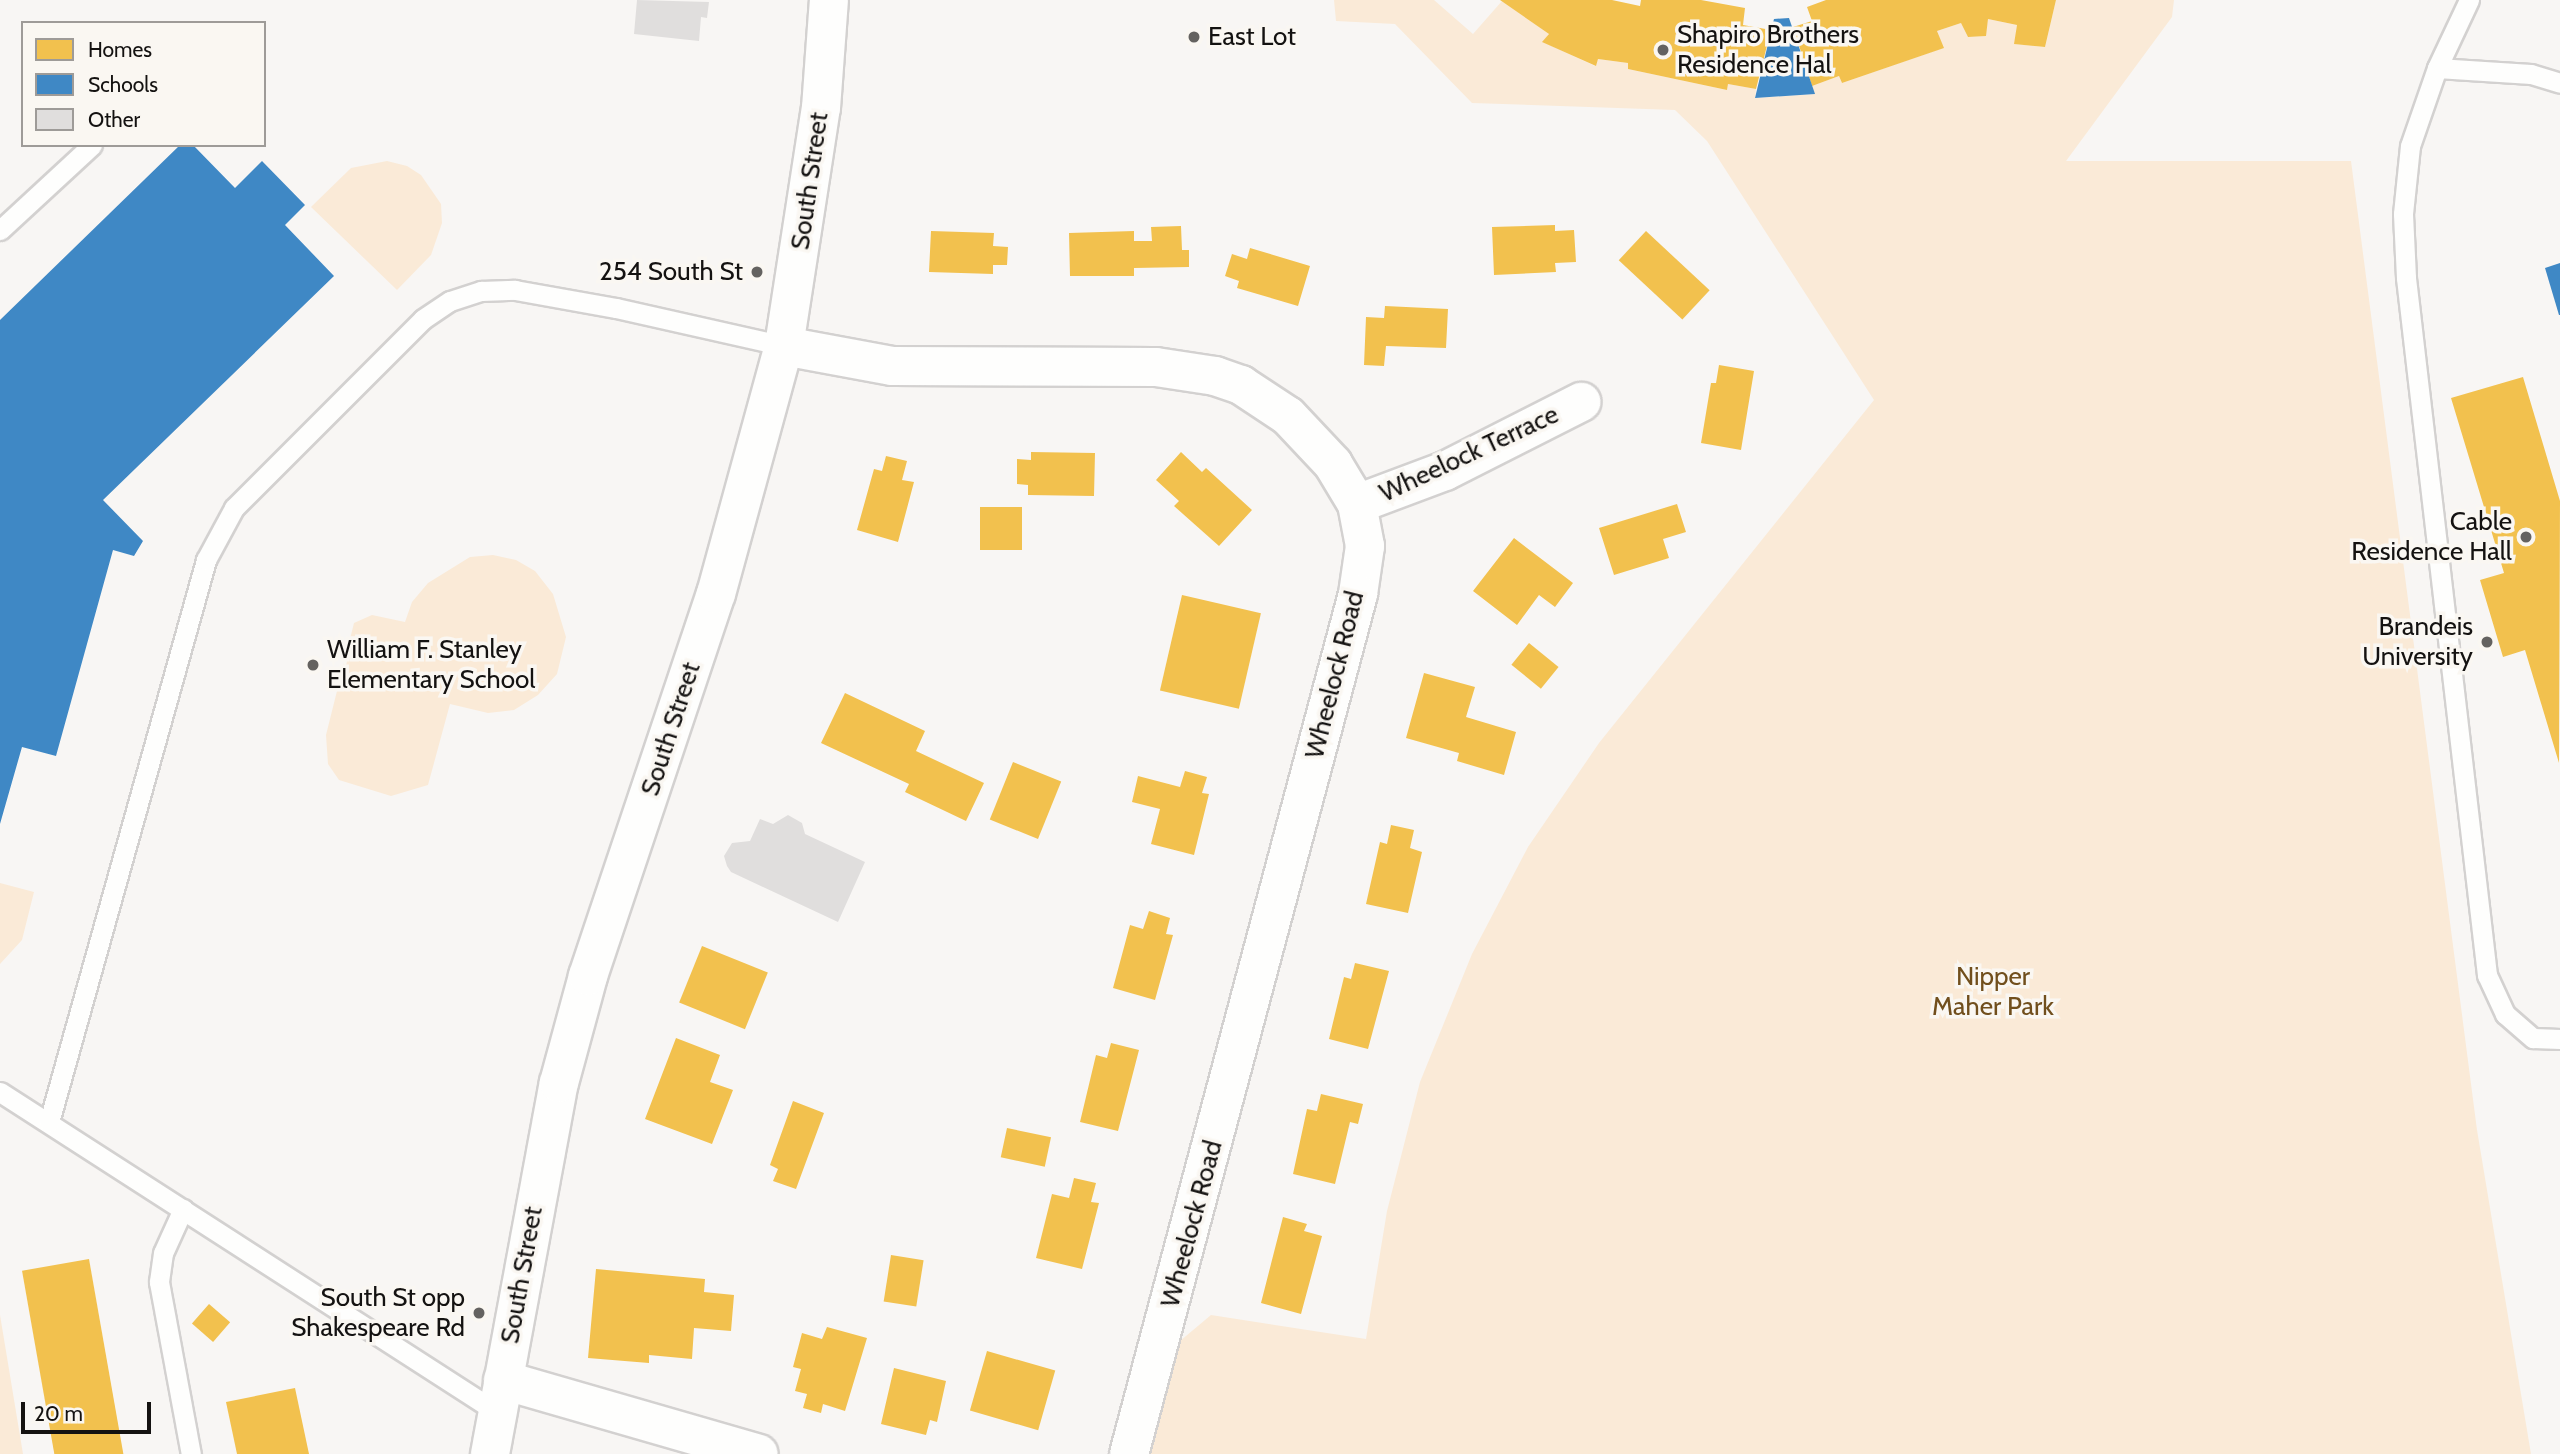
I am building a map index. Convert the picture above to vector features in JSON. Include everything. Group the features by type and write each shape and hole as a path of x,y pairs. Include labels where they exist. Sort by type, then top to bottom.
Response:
{"street":[{"name":"South Street","path":"490,1454 559,1083 589,976 716,594 784,345 821,108 829,0"},
{"name":"Wheelock Road","path":"784,345 892,366 1156,367 1215,376 1241,385 1288,416 1333,464 1357,505 1365,546 1358,594 1129,1454"},
{"name":"Wheelock Terrace","path":"1357,505 1445,471 1581,402"},
{"path":"500,1396 759,1454"}],"lane":[{"path":"2469,0 2437,68 2410,146 2403,214 2406,278 2487,975 2505,1014 2533,1038 2560,1039"},
{"path":"2437,68 2531,74 2560,83"},
{"path":"0,230 90,147"},
{"path":"49,1122 206,560 233,508 423,319 450,301 481,291 515,290 578,301 784,345"},
{"path":"0,1092 183,1209 500,1396"},
{"path":"183,1209 163,1253 159,1282 191,1454"}],"green space":[{"name":"Nipper Maher Park","path":"1334,0 1434,0 1473,34 1502,1 1549,34 1543,42 1595,66 1598,59 1628,63 1628,69 1727,90 1728,84 1756,89 1755,98 1814,94 1812,86 1839,76 1842,83 1943,48 1937,31 1961,23 1968,37 1985,36 1988,19 2017,25 2015,44 2045,47 2056,0 2174,0 2172,17 2066,161 2351,161 2477,1130 2531,1454 1129,1454 1155,1362 1211,1315 1366,1339 1387,1211 1420,1082 1472,954 1528,847 1599,743 1874,400 1707,141 1675,110 1472,103 1395,24 1336,21"},
{"path":"387,161 407,166 421,175 441,204 442,223 431,255 397,290 311,207 351,168"},
{"path":"493,555 516,560 535,571 553,594 566,637 557,674 538,695 514,710 488,713 450,704 428,785 391,796 339,780 328,764 326,735 354,623 372,615 405,622 412,602 428,583 470,557"},
{"path":"0,883 34,892 22,940 0,964"},
{"path":"0,1315 23,1454 0,1454"}],"building: Homes":[{"name":"Shapiro Brothers Residence Hal","path":"1500,0 1612,0 1640,6 1641,0 1701,0 1745,8 1743,25 1771,30 1756,89 1728,84 1727,90 1628,69 1628,63 1598,59 1596,66 1542,42 1549,34"},
{"path":"1826,0 2056,0 2045,47 2014,44 2017,25 1988,19 1986,36 1968,37 1961,23 1937,31 1944,48 1842,83 1839,76 1812,86 1793,27 1812,21 1807,7"},
{"path":"1555,225 1555,231 1574,230 1576,262 1555,263 1556,272 1494,275 1492,227"},
{"path":"1181,226 1182,250 1189,250 1189,267 1134,268 1134,276 1070,276 1069,233 1134,231 1134,241 1152,241 1151,227"},
{"path":"931,231 994,233 993,246 1008,247 1007,265 993,265 993,274 929,272"},
{"path":"1646,231 1710,290 1682,320 1619,260"},
{"path":"1250,248 1310,266 1298,306 1237,288 1239,281 1225,276 1232,254 1247,259"},
{"path":"1385,306 1448,309 1446,348 1386,346 1384,366 1364,365 1366,317 1384,318"},
{"path":"1719,365 1754,371 1741,450 1701,443 1711,383 1716,383"},
{"name":"Cable Residence Hall","path":"2523,377 2560,501 2559,763 2525,650 2503,657 2480,580 2504,573 2451,398"},
{"path":"1031,452 1095,453 1094,496 1028,495 1028,485 1017,484 1017,459 1031,460"},
{"path":"1181,452 1202,472 1206,468 1252,510 1219,546 1174,506 1179,501 1156,480"},
{"path":"886,456 907,461 902,480 914,482 898,542 857,530 874,469 882,471"},
{"path":"1677,504 1686,532 1663,539 1669,558 1614,575 1599,528"},
{"path":"980,507 1022,507 1022,550 980,550"},
{"path":"1514,538 1573,583 1555,607 1539,595 1517,625 1473,591"},
{"path":"1182,595 1261,613 1239,709 1160,690"},
{"path":"1529,643 1559,667 1541,689 1511,665"},
{"path":"1424,673 1475,687 1466,717 1516,732 1504,775 1457,761 1459,753 1406,738"},
{"path":"845,693 925,731 916,751 984,783 966,821 905,792 909,784 821,743"},
{"path":"1013,762 1061,781 1038,839 990,819"},
{"path":"1185,771 1207,777 1202,793 1209,794 1194,855 1151,844 1160,809 1132,802 1138,776 1180,787"},
{"path":"1391,825 1414,830 1410,848 1422,852 1408,913 1366,904 1380,842 1387,844"},
{"path":"1149,911 1170,918 1166,934 1173,935 1155,1000 1113,988 1130,925 1143,929"},
{"path":"702,946 768,973 745,1029 679,1003"},
{"path":"1355,963 1389,971 1368,1049 1329,1039 1344,977 1351,979"},
{"path":"676,1038 720,1055 710,1082 733,1090 712,1144 645,1119"},
{"path":"1111,1043 1139,1050 1118,1131 1080,1122 1096,1055 1107,1058"},
{"path":"1321,1094 1363,1104 1358,1124 1350,1122 1335,1184 1293,1174 1307,1109 1317,1111"},
{"path":"793,1101 824,1113 796,1189 773,1181 778,1169 770,1165"},
{"path":"1007,1128 1051,1137 1045,1167 1001,1157"},
{"path":"1074,1178 1096,1183 1091,1202 1099,1203 1082,1269 1036,1258 1052,1194 1069,1198"},
{"path":"1283,1217 1307,1224 1304,1231 1322,1236 1301,1314 1261,1303"},
{"path":"891,1255 924,1260 916,1307 884,1301"},
{"path":"89,1259 123,1454 54,1454 22,1271"},
{"path":"596,1269 705,1279 704,1292 734,1295 731,1331 694,1328 692,1359 649,1355 649,1363 588,1358"},
{"path":"209,1304 230,1322 213,1342 192,1324"},
{"path":"827,1327 867,1338 845,1411 823,1404 821,1413 803,1408 807,1394 795,1391 801,1369 793,1367 802,1333 822,1339"},
{"path":"987,1351 1055,1371 1038,1430 970,1411"},
{"path":"894,1368 946,1381 937,1422 930,1420 926,1435 881,1424"},
{"path":"295,1388 309,1454 237,1454 226,1402"}],"building: Schools":[{"path":"1789,18 1815,94 1755,98 1774,19"},
{"path":"178,147 195,147 235,188 262,161 305,205 285,225 334,276 103,500 143,541 134,556 113,550 56,756 22,747 0,824 0,320"},
{"path":"2560,263 2560,315 2559,315 2545,268"}],"building: Other":[{"path":"637,0 709,2 707,18 701,17 699,41 634,34"},
{"path":"788,815 802,823 805,834 865,862 838,922 731,872 727,866 724,856 732,843 750,841 760,819 773,824"}],"place":[{"name":"East Lot","path":"1194,37"},
{"name":"Shapiro Brothers Residence Hal","path":"1663,50"},
{"name":"254 South St","path":"757,272"},
{"name":"Cable Residence Hall","path":"2526,537"},
{"name":"Brandeis University","path":"2487,642"},
{"name":"William F. Stanley Elementary School","path":"313,665"},
{"name":"South St opp Shakespeare Rd","path":"479,1313"}]}
